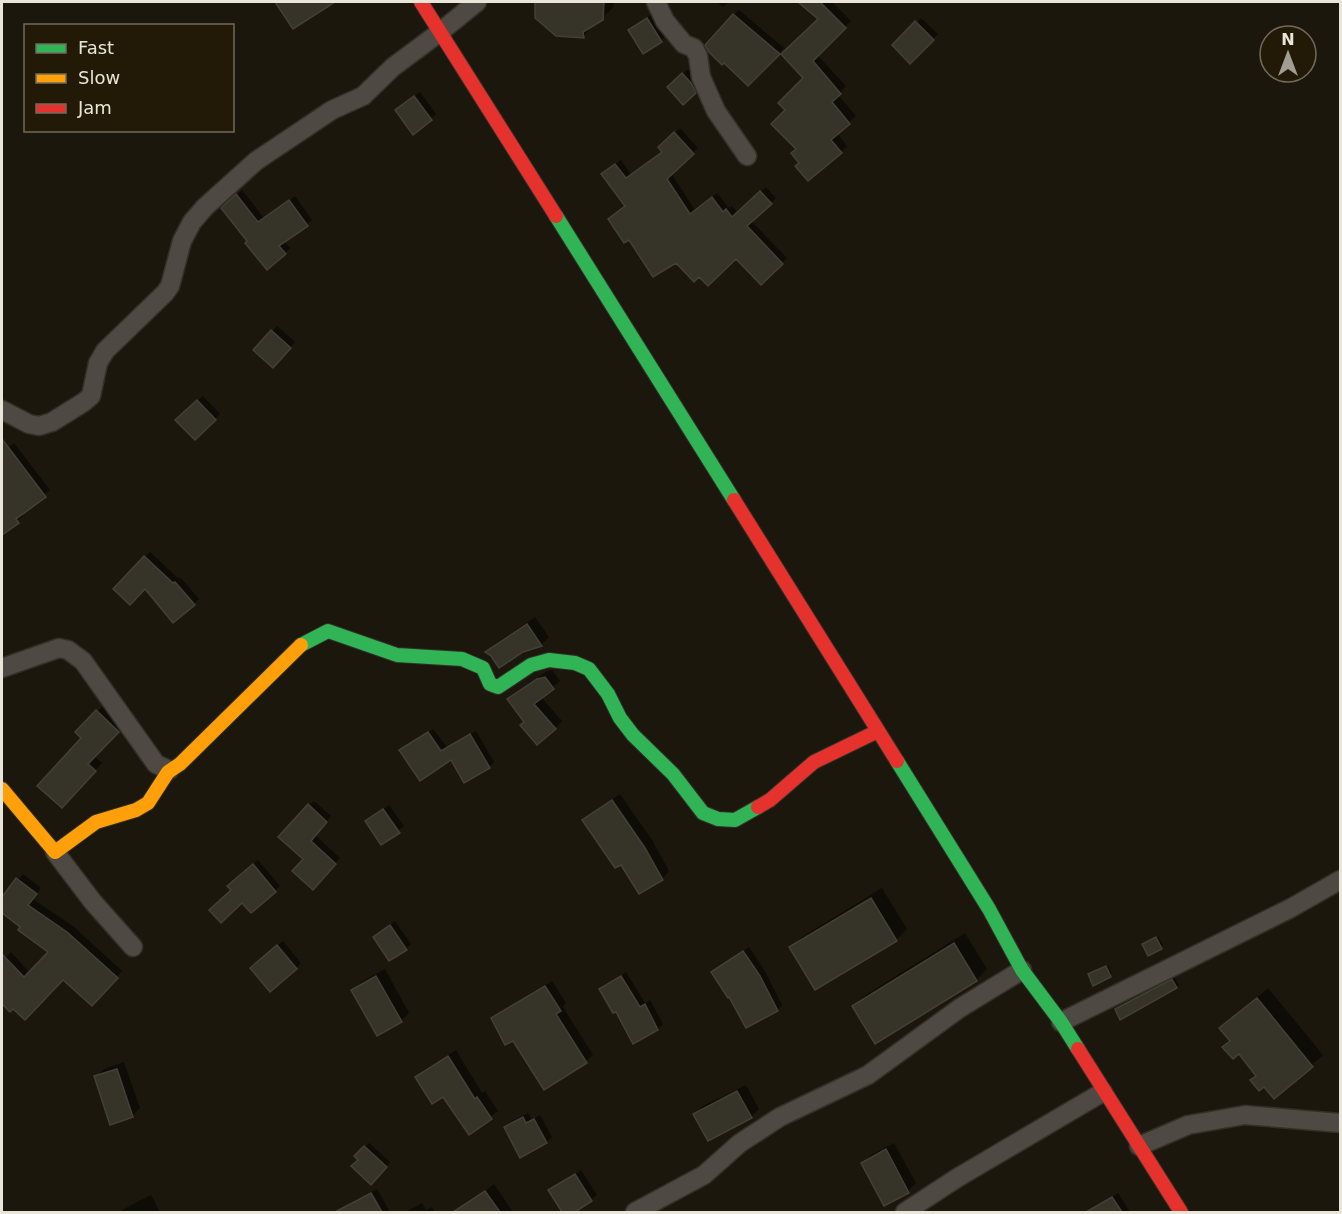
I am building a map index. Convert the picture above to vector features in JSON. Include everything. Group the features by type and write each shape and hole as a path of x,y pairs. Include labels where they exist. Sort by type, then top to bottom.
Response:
{"main road":[{"path":"421,2 878,730 989,909 1022,970 1060,1022 1181,1212"},
{"path":"2,789 55,852 96,822 138,809 149,802 169,770 180,764 299,646 317,634 328,632 397,655 462,659 475,663 483,668 490,684 498,687 531,665 549,660 575,663 589,669 608,694 620,718 633,735 674,774 703,813 718,819 735,820 770,800 814,762 878,730"}],"street":[{"path":"2,410 29,424 39,426 52,422 91,396 98,363 105,351 170,286 182,241 192,222 205,207 256,161 332,110 363,96 393,66 477,2"},
{"path":"656,2 665,21 684,44 694,48 698,56 701,77 716,111 747,156"},
{"path":"2,668 59,648 68,650 83,661 156,764 169,770"},
{"path":"55,852 93,902 133,947"},
{"path":"1060,1022 1291,908 1341,880"},
{"path":"634,1212 704,1175 740,1143 780,1117 868,1075 960,1008 1022,970"},
{"path":"905,1212 957,1178 1103,1092"},
{"path":"1139,1146 1188,1125 1245,1115 1341,1123"}],"building":[{"path":"275,2 335,2 293,29"},
{"path":"535,2 604,2 603,20 583,32 584,38 556,36 535,18"},
{"path":"798,2 820,2 846,28 813,61 841,94 832,102 850,124 831,140 842,153 808,181 795,166 799,163 791,153 796,149 771,124 785,110 778,103 803,78 781,54 818,19"},
{"path":"733,14 780,54 748,86 724,63 722,65 705,45"},
{"path":"647,18 662,42 643,54 628,30"},
{"path":"915,21 934,40 910,64 892,45"},
{"path":"682,73 696,93 683,105 667,87"},
{"path":"414,96 432,120 413,135 395,110"},
{"path":"674,132 694,154 667,179 690,214 712,197 723,212 726,209 732,217 760,191 772,204 747,226 783,264 761,285 736,259 708,286 699,277 694,282 676,263 653,277 629,240 624,243 608,219 625,206 601,174 615,164 626,178 662,152 658,147"},
{"path":"236,194 258,222 289,200 308,226 279,246 286,254 267,270 221,208"},
{"path":"271,330 291,348 273,368 253,350"},
{"path":"197,400 216,420 195,440 175,420"},
{"path":"2,439 46,497 16,519 19,523 2,535"},
{"path":"144,556 173,583 175,582 195,605 173,623 145,589 130,605 113,589"},
{"path":"527,624 542,646 523,652 499,668 491,656 485,652"},
{"path":"545,677 554,689 534,704 556,729 537,745 520,725 524,722 507,699 537,679"},
{"path":"96,710 119,732 88,764 96,771 62,808 37,786 81,738 75,732"},
{"path":"428,732 441,751 470,734 490,768 464,783 451,760 420,781 399,750"},
{"path":"612,800 645,848 663,880 639,894 621,865 615,868 582,820"},
{"path":"308,804 327,822 311,841 336,864 313,890 292,871 303,859 278,837"},
{"path":"383,809 400,833 381,845 365,821"},
{"path":"253,864 276,892 251,913 242,903 221,923 209,910 231,890 227,886"},
{"path":"16,878 37,894 28,905 67,932 118,978 92,1006 63,980 25,1020 13,1009 10,1012 2,1004 2,954 24,977 48,952 18,930 20,927 2,913 2,897"},
{"path":"871,898 897,941 815,990 789,947"},
{"path":"390,925 407,950 389,961 373,937"},
{"path":"1156,937 1162,949 1148,956 1142,944"},
{"path":"954,943 977,981 875,1044 852,1006"},
{"path":"277,945 297,969 270,992 250,968"},
{"path":"743,951 760,976 778,1011 746,1028 729,997 711,972"},
{"path":"1106,966 1111,977 1093,986 1088,974"},
{"path":"376,976 402,1022 377,1036 351,990"},
{"path":"621,976 640,1007 645,1004 658,1030 633,1044 616,1012 613,1013 599,989"},
{"path":"1172,979 1177,988 1120,1020 1115,1009"},
{"path":"545,986 561,1011 556,1014 587,1063 544,1090 513,1041 505,1045 491,1018"},
{"path":"1257,998 1313,1067 1274,1099 1264,1087 1259,1091 1250,1080 1256,1076 1239,1054 1233,1059 1222,1047 1230,1041 1219,1028"},
{"path":"448,1056 475,1099 477,1097 492,1119 469,1135 443,1097 432,1104 415,1077"},
{"path":"117,1069 133,1117 110,1125 94,1076"},
{"path":"737,1091 752,1118 708,1141 693,1114"},
{"path":"523,1117 526,1123 534,1119 547,1143 520,1158 504,1127"},
{"path":"364,1146 387,1167 371,1185 351,1166 358,1160 354,1156"},
{"path":"886,1149 909,1193 884,1206 861,1163"},
{"path":"575,1174 592,1201 575,1212 562,1212 548,1190"},
{"path":"485,1191 500,1212 453,1212"},
{"path":"371,1193 382,1212 335,1212"},
{"path":"1112,1197 1122,1212 1086,1212"}],"traffic: fast":[{"path":"556,216 734,500"},
{"path":"301,645 328,631 397,655 462,659 483,668 490,684 498,687 531,665 549,660 575,663 589,669 608,694 620,718 633,735 673,774 703,813 718,819 735,820 758,807"},
{"path":"897,761 989,909 1022,970 1078,1049"}],"traffic: slow":[{"path":"2,789 55,852 96,822 136,810 148,803 168,772 180,764 301,645"}],"traffic: jam":[{"path":"421,2 556,216"},
{"path":"734,500 897,761"},
{"path":"758,807 770,800 814,762 878,731"},
{"path":"1078,1049 1181,1212"}]}
